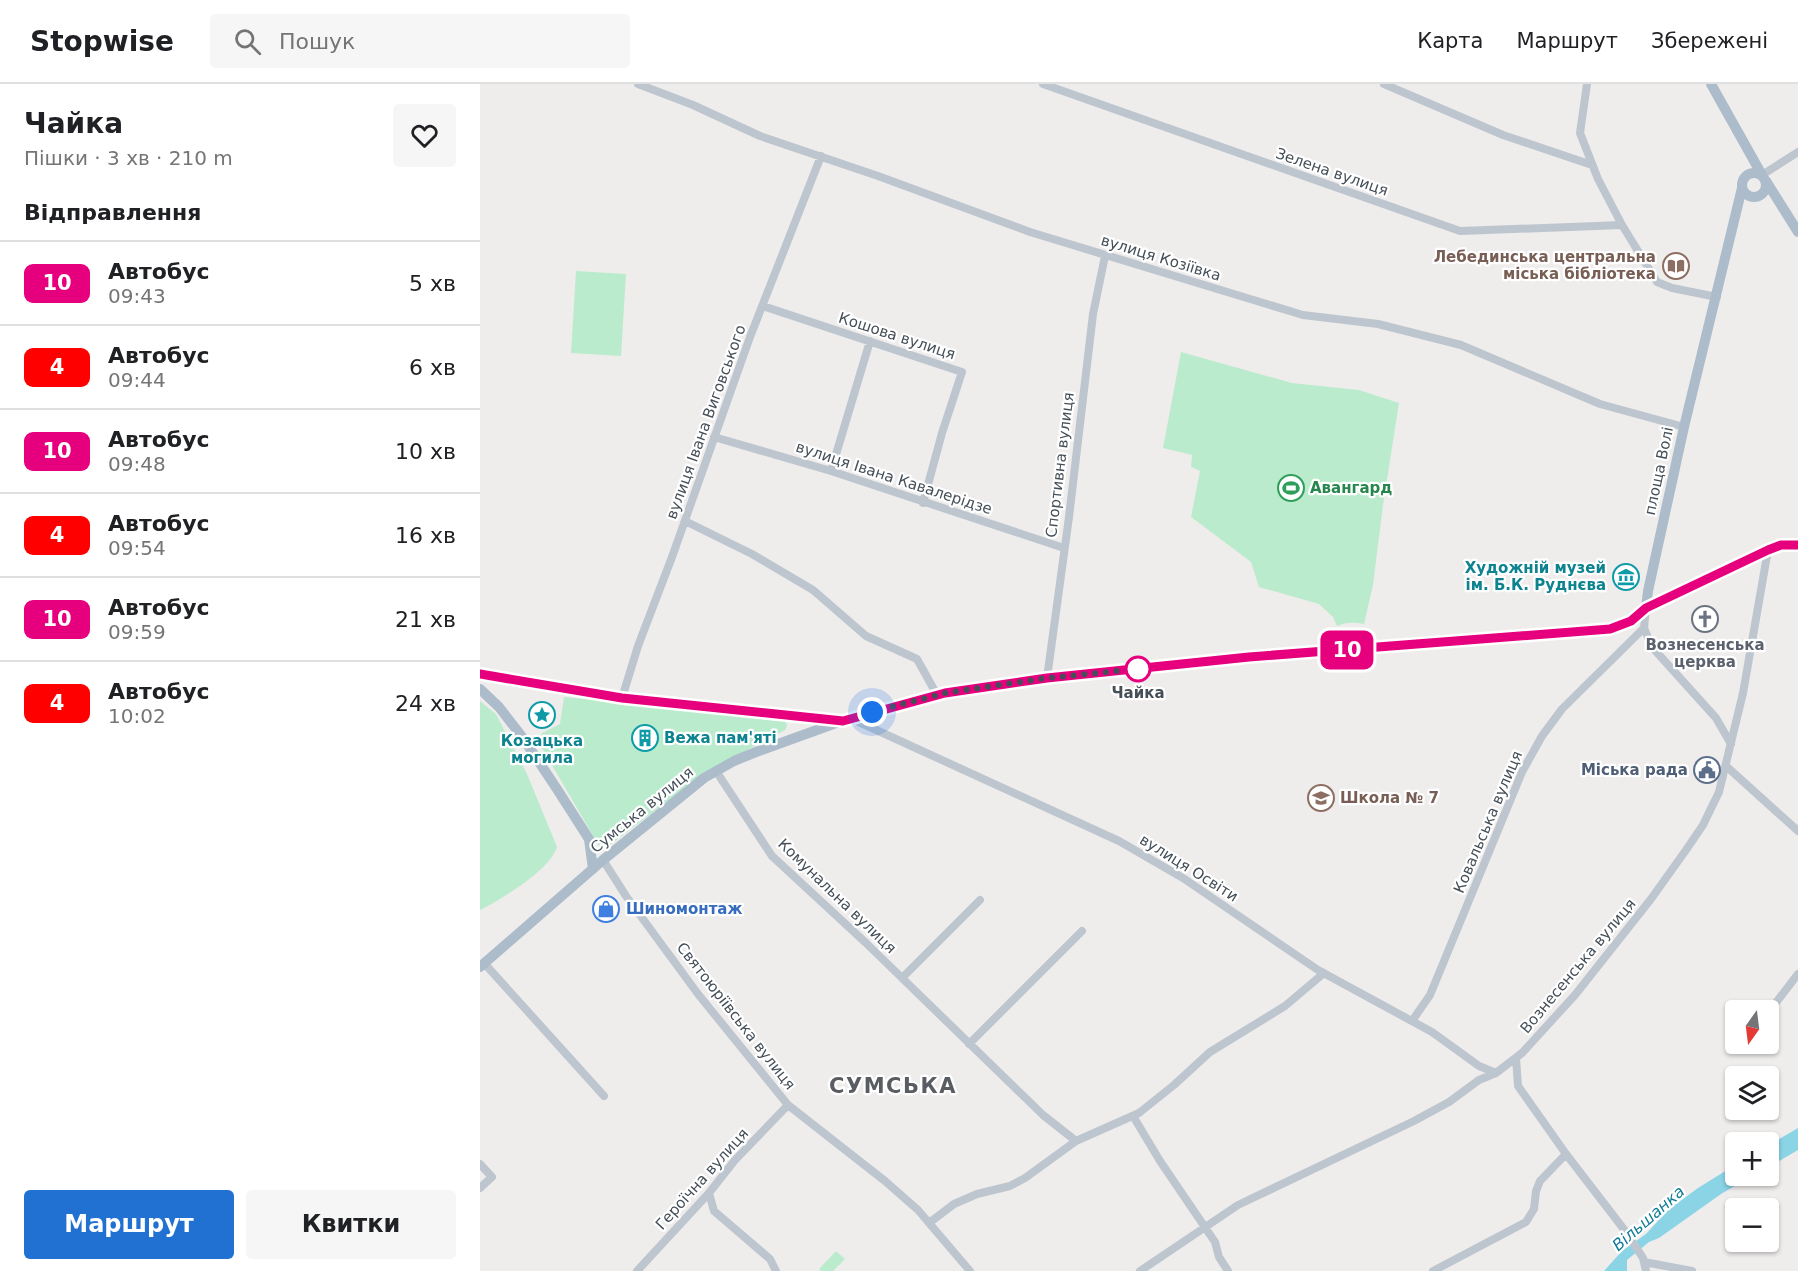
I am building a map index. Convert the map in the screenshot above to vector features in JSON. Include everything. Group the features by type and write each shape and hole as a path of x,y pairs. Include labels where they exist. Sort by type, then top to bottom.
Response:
{"main road":[{"path":"1711,84 1764,178 1798,232"},
{"name":"площа Волі","path":"1646,608 1684,427 1750,153"},
{"path":"1764,178 1754,172 1743,183 1746,194 1779,201"},
{"path":"1737,209 1764,191 1764,178"},
{"path":"1646,608 1768,550 1781,545 1798,545"},
{"name":"Сумська вулиця","path":"482,965 603,860 688,790 716,771 756,752 847,719 937,695 1047,678 1249,657 1599,631 1631,621 1646,608"},
{"path":"480,689 499,707 521,735 589,839 593,869"}],"street":[{"name":"вулиця Козіївка","path":"638,84 693,105 760,136 1030,232 1303,315 1377,324 1461,345 1600,404 1684,427"},
{"name":"Зелена вулиця","path":"1043,84 1460,231 1622,225"},
{"path":"1384,84 1503,135 1592,165"},
{"path":"1587,84 1580,133 1592,165 1622,225 1657,282 1672,288 1717,297"},
{"path":"1764,178 1798,152"},
{"name":"вулиця Івана Виговського","path":"622,698 638,646 714,437 821,156"},
{"name":"Спортивна вулиця","path":"1047,678 1093,314 1105,256"},
{"name":"Кошова вулиця","path":"763,306 962,372 923,503"},
{"path":"831,471 870,341"},
{"name":"вулиця Івана Кавалерідзе","path":"714,437 831,471 1064,548"},
{"path":"685,521 752,554 813,590 866,636 917,659 937,695"},
{"name":"Вознесенська вулиця","path":"1140,1271 1238,1204 1449,1102 1479,1080 1496,1073 1516,1058 1575,995 1657,891 1703,825 1719,792 1743,693 1768,550"},
{"path":"1646,608 1644,628 1647,638 1660,659 1716,718 1731,744"},
{"name":"Ковальська вулиця","path":"1412,1021 1430,995 1522,772 1542,736 1562,709 1644,628"},
{"name":"Сумська вулиця","path":"480,674 622,698 847,719"},
{"name":"вулиця Освіти","path":"847,719 1021,794 1119,841 1183,878 1324,973 1412,1021 1479,1066 1496,1073"},
{"path":"1726,766 1798,831"},
{"name":"Комунальна вулиця","path":"716,771 772,856 1043,1115 1076,1141"},
{"name":"Святоюріївська вулиця","path":"603,860 626,896 698,994 788,1105 885,1181 929,1223 970,1271"},
{"path":"902,978 980,900"},
{"path":"969,1044 1082,931"},
{"name":"Сумська вулиця","path":"482,965 604,1096"},
{"path":"929,1223 954,1204 977,1194 1010,1186 1025,1178 1076,1141 1133,1116 1174,1085 1210,1052 1285,1006 1324,973"},
{"path":"1778,1000 1798,974"},
{"path":"1516,1058 1518,1086 1566,1154 1626,1232 1644,1264 1692,1271"},
{"name":"Героїчна вулиця","path":"637,1271 709,1193 735,1160 788,1105"},
{"path":"1133,1116 1160,1161 1215,1242 1219,1257 1228,1271"},
{"path":"1433,1271 1526,1222 1534,1209 1536,1191 1540,1181 1566,1154"},
{"path":"480,1164 492,1178 480,1188"},
{"path":"709,1193 714,1211 770,1259 776,1271"}],"green space":[{"path":"576,271 626,274 621,356 571,353"},
{"name":"Авангард","path":"1181,352 1292,383 1359,390 1399,403 1373,585 1364,624 1350,623 1337,626 1333,617 1319,604 1259,587 1251,562 1191,517 1200,471 1191,467 1192,455 1163,448"},
{"path":"564,697 780,718 785,719 787,726 785,730 709,770 602,851 539,743 542,733 560,724"},
{"path":"480,701 496,714 527,774 557,847 545,865 535,874 480,910"},
{"path":"836,1251 845,1259 833,1271 821,1271 819,1269"}],"water":[{"path":"1798,1128 1798,1150 1779,1161 1779,1139"},
{"path":"1725,1171 1725,1186 1735,1186 1659,1238 1649,1242 1627,1260 1627,1271 1604,1271 1622,1251 1646,1234 1668,1210"}],"bus line":[{"name":"10","path":"480,674 622,698 730,707 843,721 945,693 1047,678 1249,657 1610,629 1631,621 1646,608 1768,550 1781,545 1798,545"}],"place":[{"name":"Лебединська центральна міська бібліотека","path":"1676,266"},
{"name":"Авангард","path":"1291,488"},
{"name":"Художній музей ім. Б.К. Руднєва","path":"1626,577"},
{"name":"Вознесенська церква","path":"1705,619"},
{"name":"Чайка","path":"1138,669"},
{"name":"Козацька могила","path":"542,715"},
{"name":"Вежа пам'яті","path":"645,738"},
{"name":"Міська рада","path":"1707,770"},
{"name":"Школа № 7","path":"1321,798"},
{"name":"Шиномонтаж","path":"606,909"}],"district":[{"name":"СУМСЬКА","path":"893,1086"}],"route":[{"path":"872,712 945,693 1014,682 1138,669"}],"water label":[{"name":"Вільшанка","path":"1648,1218"}]}
